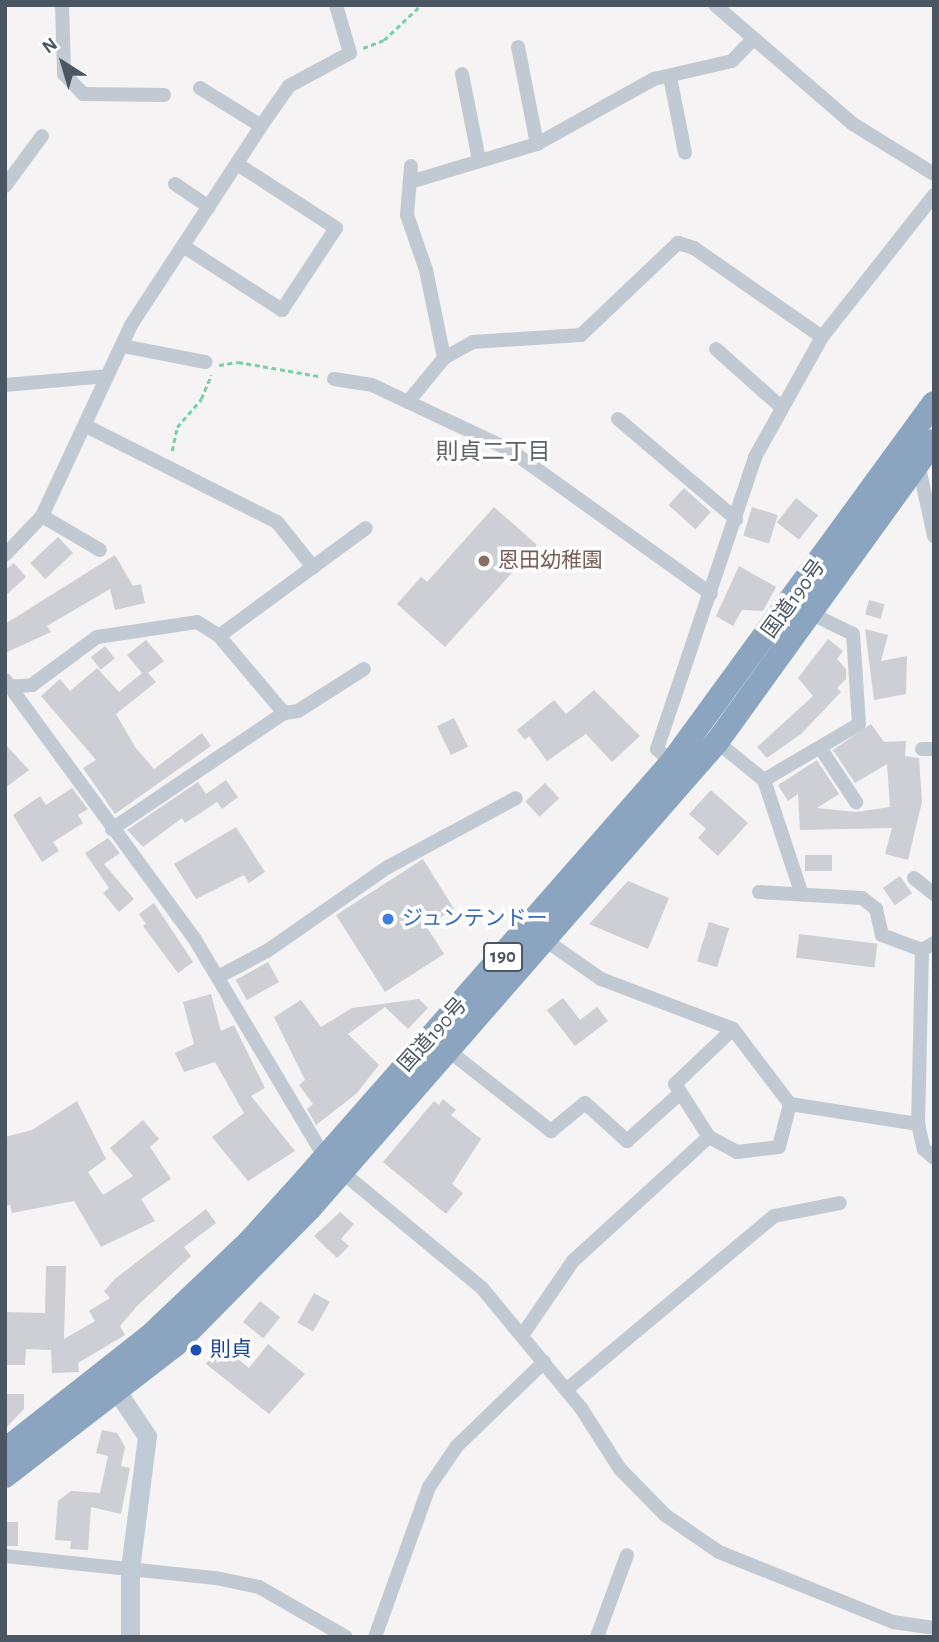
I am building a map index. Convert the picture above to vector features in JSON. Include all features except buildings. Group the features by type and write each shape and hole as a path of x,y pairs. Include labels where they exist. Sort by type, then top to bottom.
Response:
{"highway":[{"name":"国道190号","path":"5,1476 111,1383 248,1243 333,1165 449,1051 548,942 680,770 934,403"},
{"name":"国道190号","path":"333,1165 680,770 717,742 812,614 934,441"},
{"name":"国道190号","path":"5,1450 111,1383"}],"street":[{"path":"62,5 64,74 83,94 164,95"},
{"path":"5,555 42,516 123,346 183,246 261,126 289,86 351,53 336,5"},
{"path":"715,5 853,124 934,174"},
{"path":"410,181 537,144 654,79 732,61 752,39"},
{"path":"518,47 537,144"},
{"path":"462,74 479,160"},
{"path":"670,77 685,153"},
{"path":"200,88 261,126"},
{"path":"5,186 42,136"},
{"path":"183,246 282,310 316,259 335,228 237,164"},
{"path":"411,166 410,231 426,270 444,358"},
{"path":"175,184 209,206"},
{"path":"680,770 657,749 755,457 822,337 934,195"},
{"path":"408,402 444,358 473,342 581,335 678,243 694,248 822,337"},
{"path":"123,346 205,362"},
{"path":"716,349 781,407"},
{"path":"5,385 107,376"},
{"path":"334,379 372,384 510,450 711,594"},
{"path":"618,419 736,519"},
{"path":"86,426 277,522 313,567"},
{"path":"918,463 934,536"},
{"path":"42,516 100,550"},
{"path":"219,636 366,528"},
{"path":"764,780 821,749 859,724 853,634 812,614"},
{"path":"7,684 32,685 97,637 197,622 219,636 284,713"},
{"path":"112,829 284,713 298,711 364,669"},
{"path":"7,684 218,977 333,1165 482,1289 523,1334 566,1390 620,1469 665,1515 719,1552 894,1629 934,1628"},
{"path":"717,742 764,780 801,892"},
{"path":"821,749 856,802"},
{"path":"218,977 267,951 388,867 516,799"},
{"path":"914,878 934,894"},
{"path":"759,892 801,892 862,898 876,909 882,935 928,946 918,1124 925,1149 934,1158"},
{"path":"548,942 601,979 733,1029 790,1104 918,1124"},
{"path":"733,1029 675,1084 678,1095 709,1137 737,1152 779,1147 790,1104"},
{"path":"449,1051 551,1131 585,1103 627,1140 678,1095"},
{"path":"523,1334 573,1261 709,1137"},
{"path":"566,1390 774,1216 840,1203"},
{"path":"375,1637 429,1487 457,1446 544,1362"},
{"path":"111,1383 147,1436 130,1568 130,1637"},
{"path":"597,1637 626,1555"},
{"path":"5,1556 130,1568 259,1587 346,1637"}],"path":[{"path":"351,53 383,40 421,5"},
{"path":"171,468 177,427 201,399 218,365 238,362 334,379"}],"place":[{"name":"恩田幼稚園","path":"484,561"},
{"name":"ジュンテンドー","path":"388,919"},
{"name":"則貞","path":"196,1350"}],"district":[{"name":"則貞二丁目","path":"493,453"}]}
